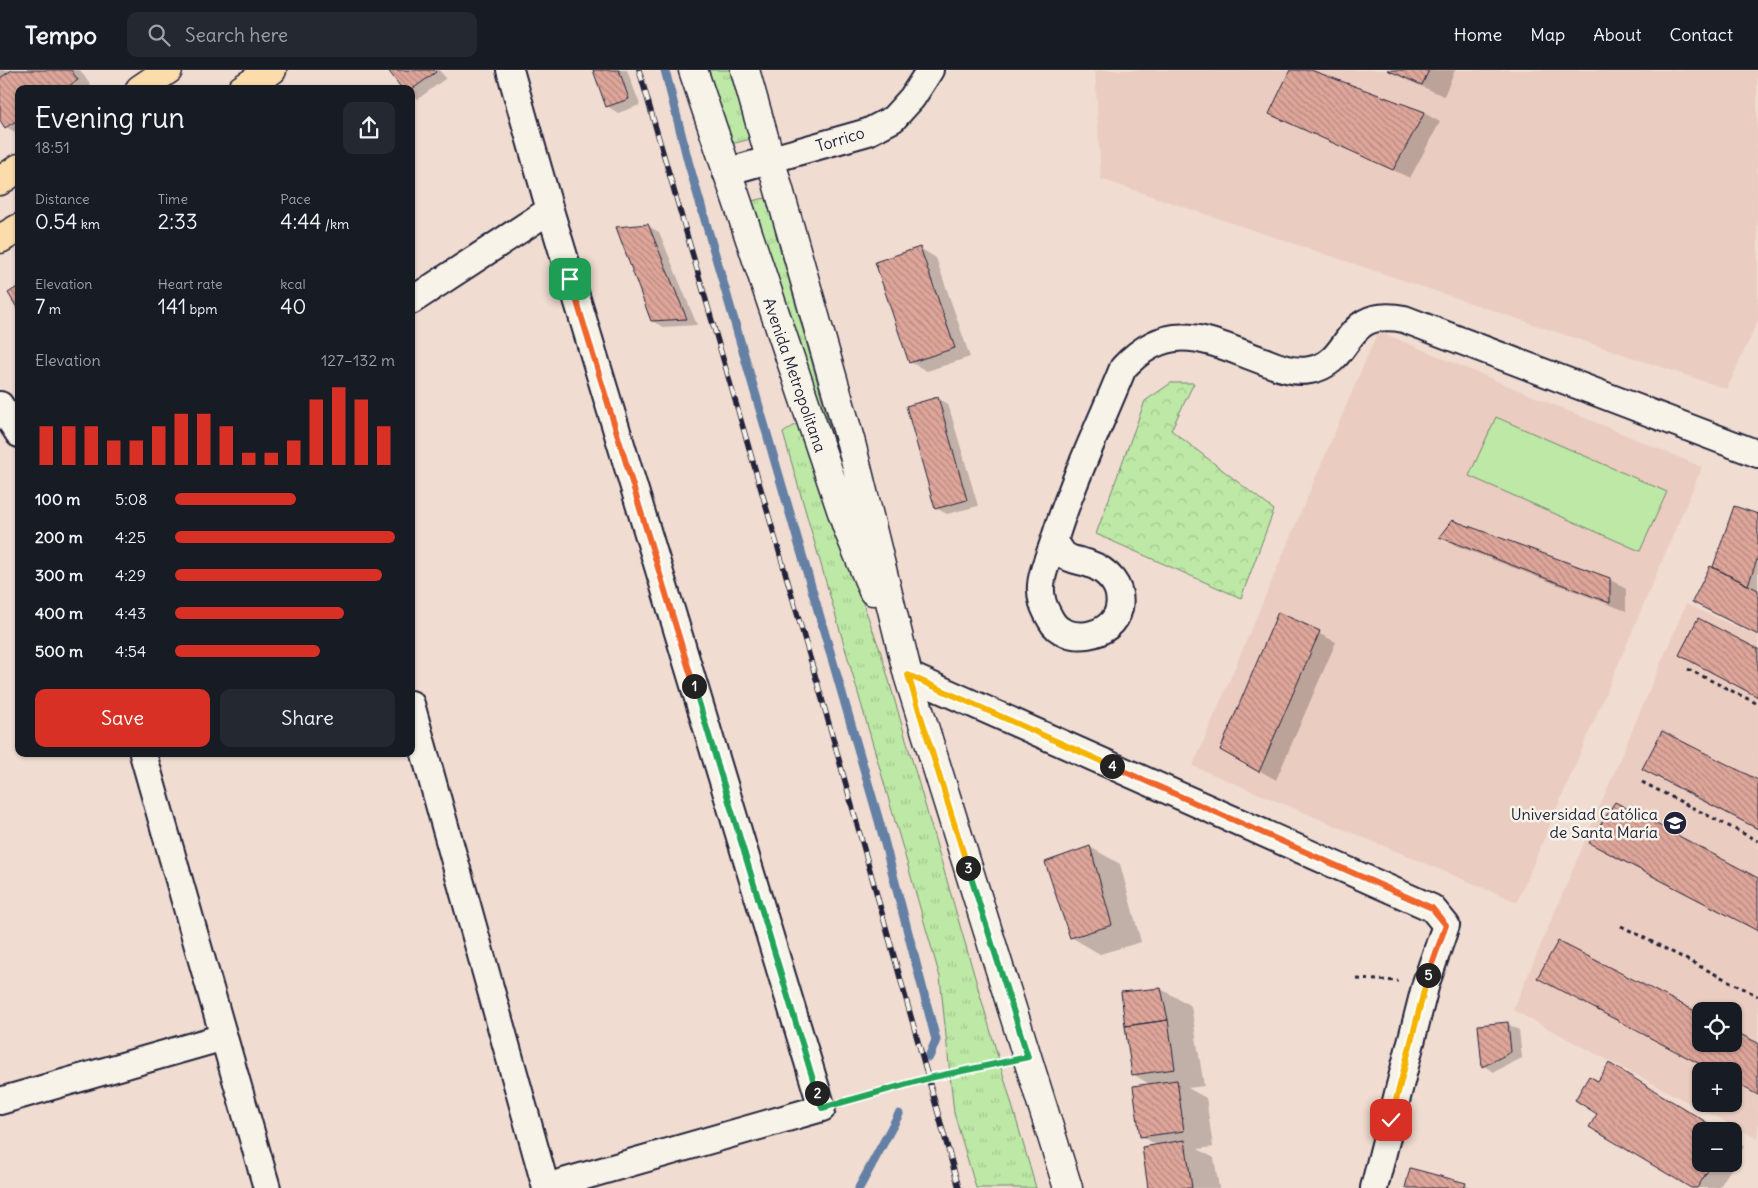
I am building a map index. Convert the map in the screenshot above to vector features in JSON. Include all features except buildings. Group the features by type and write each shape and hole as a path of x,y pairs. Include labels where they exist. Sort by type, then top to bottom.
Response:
{"main road":[{"path":"146,85 168,70"},
{"path":"248,85 272,70"},
{"path":"0,181 15,171"},
{"path":"0,239 15,230"}],"street":[{"path":"415,718 546,1188 822,1108 550,210 510,70"},
{"name":"Avenida Metropolitana","path":"693,70 847,528 908,675"},
{"name":"Avenida Metropolitana","path":"745,70 851,443 908,675 1068,1188"},
{"name":"Torrico","path":"726,172 868,132 893,119 912,98 930,70"},
{"path":"415,298 550,210"},
{"path":"1054,541 1060,520 1123,368 1137,353 1157,341 1182,336 1205,340 1290,370 1311,370 1328,362 1341,349 1353,330 1368,320 1386,315 1404,318 1758,454"},
{"path":"0,405 15,428"},
{"path":"908,675 1432,908 1446,925 1426,983 1374,1188"},
{"path":"144,757 267,1188"},
{"path":"0,1101 224,1038"}],"path":[{"path":"1688,669 1758,704"},
{"path":"1642,782 1758,841"},
{"path":"1621,926 1758,996"},
{"path":"1357,979 1426,983"},
{"path":"822,1108 929,1078 1028,1057"}],"shaded area":[{"path":"1095,70 1757,70 1758,320 1727,389 1101,179"},
{"path":"1378,331 1702,467 1517,902 1193,766"},
{"name":"Universidad Católica de Santa María","path":"1686,604 1758,637 1758,1139 1742,1131 1742,1122 1726,1122 1707,1112 1742,1112 1742,1062 1692,1062 1692,1104 1513,1010"}],"green space":[{"path":"709,70 730,70 751,139 731,144"},
{"path":"766,198 847,488 751,201"},
{"path":"1171,383 1194,383 1171,430 1274,510 1241,598 1096,534 1145,401"},
{"path":"1496,417 1667,492 1640,551 1469,476"},
{"path":"798,423 881,653 1036,1188 976,1188 954,1113 940,977 783,433"}],"waterway":[{"path":"665,70 688,161 879,821 936,1040 929,1057"},
{"path":"859,1188 899,1114"}],"railway":[{"path":"639,70 822,699 959,1188"}],"place":[{"name":"Universidad Católica de Santa María","path":"1675,823"}],"route":[{"path":"570,279 822,1108 929,1078 1028,1057 908,675 1432,908 1446,925 1426,983 1391,1120"}]}
